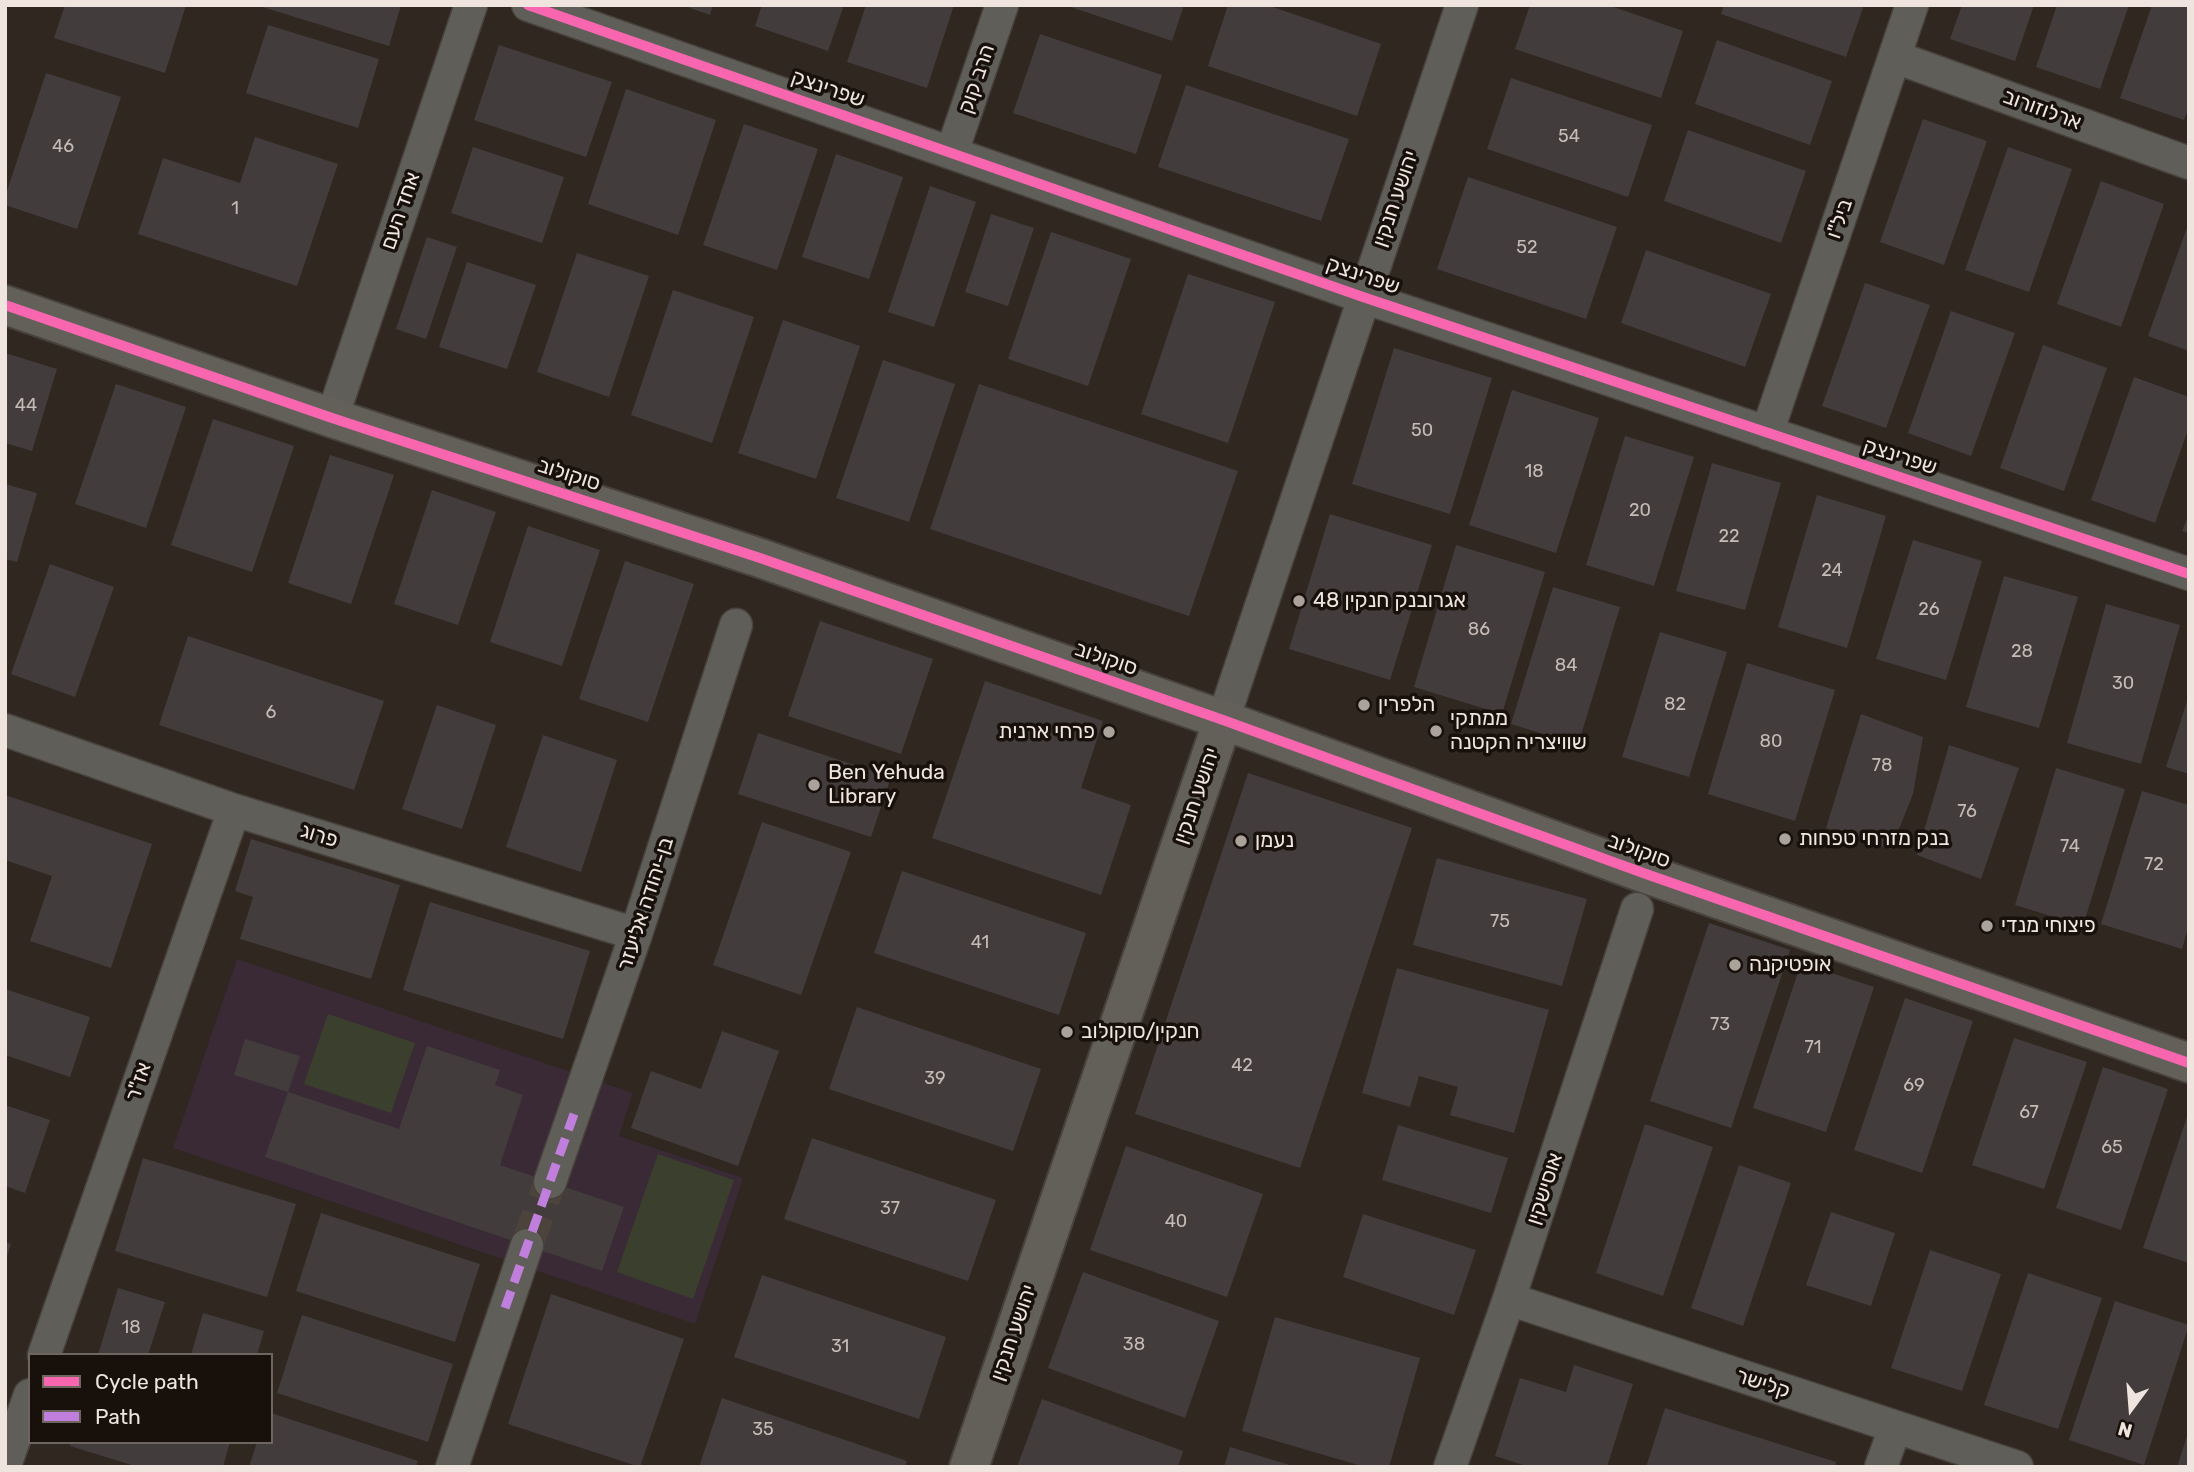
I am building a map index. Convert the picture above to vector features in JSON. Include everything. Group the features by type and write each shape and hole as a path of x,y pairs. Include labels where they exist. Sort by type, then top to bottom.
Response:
{"street":[{"name":"אחד העם","path":"332,418 471,5"},
{"name":"שפרינצק","path":"528,5 1363,297 2189,574"},
{"name":"הרב קוק","path":"952,152 1002,5"},
{"name":"יהושע חנקין","path":"969,1467 1462,5"},
{"name":"ביל\"ו","path":"1768,433 1912,5"},
{"name":"ארלוזורוב","path":"1895,57 2189,163"},
{"name":"סוקולוב","path":"5,305 332,418 760,558 1223,720 1646,874 2189,1063"},
{"name":"בן-יהודה אליעזר","path":"550,1182 636,934 736,625"},
{"name":"פרוג","path":"5,730 234,810 636,934"},
{"name":"אז\"ר","path":"45,1353 234,810"},
{"name":"אוסישקין","path":"1450,1467 1509,1299 1637,909"},
{"path":"452,1467 527,1245"},
{"name":"קלישר","path":"1509,1299 2017,1467"},
{"path":"11,1465 28,1402"},
{"path":"1881,1467 1895,1428"}],"shaded area":[{"path":"237,959 633,1093 619,1136 743,1178 695,1324 173,1148"}],"green space":[{"path":"328,1014 415,1043 391,1113 304,1084"},
{"path":"658,1154 734,1180 693,1299 617,1272"}],"building":[{"path":"65,5 186,5 165,73 54,38"},
{"path":"256,5 401,5 389,46"},
{"path":"682,5 713,5 710,15"},
{"path":"762,5 844,5 828,51 755,26"},
{"path":"866,5 954,5 927,88 847,62"},
{"path":"1065,5 1184,5 1172,41"},
{"path":"1228,5 1267,5 1381,44 1357,116 1208,66"},
{"path":"1530,5 1608,5 1683,31 1661,98 1515,49"},
{"path":"1724,5 1864,5 1846,57 1721,14"},
{"path":"1962,5 2034,5 2015,61 1950,39"},
{"path":"2057,5 2129,5 2100,89 2036,67"},
{"path":"2152,5 2189,5 2189,107 2184,120 2120,98"},
{"path":"268,25 379,59 358,128 246,93"},
{"path":"1040,34 1162,75 1136,154 1013,113"},
{"path":"1717,40 1832,81 1810,145 1695,104"},
{"path":"499,45 612,82 586,157 474,120"},
{"path":"46,73 121,97 77,229 5,205 5,197"},
{"path":"1511,78 1652,125 1628,197 1487,149"},
{"path":"1186,85 1349,139 1321,221 1158,167"},
{"path":"626,89 716,120 678,235 588,204"},
{"path":"1923,119 1987,141 1944,265 1880,242"},
{"path":"744,124 818,149 777,270 703,245"},
{"path":"1688,130 1806,171 1781,243 1664,201"},
{"path":"255,137 338,164 297,286 138,234 163,158 240,183"},
{"path":"473,147 564,177 542,243 451,213"},
{"path":"2008,147 2072,169 2029,292 1965,270"},
{"path":"836,154 903,177 869,279 802,257"},
{"path":"1468,177 1617,227 1586,319 1437,269"},
{"path":"2101,181 2164,204 2121,327 2057,304"},
{"path":"930,186 976,202 934,327 888,312"},
{"path":"991,214 1034,228 1008,306 965,292"},
{"path":"2189,222 2189,351 2148,336"},
{"path":"1051,232 1131,259 1088,386 1008,359"},
{"path":"427,237 457,247 426,339 396,329"},
{"path":"1646,250 1771,294 1745,367 1621,323"},
{"path":"577,253 649,276 609,397 537,372"},
{"path":"467,262 536,285 507,369 439,347"},
{"path":"1188,274 1275,302 1228,443 1141,414"},
{"path":"1865,283 1930,305 1886,428 1822,406"},
{"path":"673,290 754,317 712,443 631,415"},
{"path":"1951,311 2015,333 1971,456 1908,433"},
{"path":"783,320 860,346 816,479 738,453"},
{"path":"2043,345 2107,368 2064,491 2000,468"},
{"path":"1394,348 1492,378 1450,514 1352,484"},
{"path":"5,353 57,369 32,451 5,443"},
{"path":"883,360 955,384 909,522 836,498"},
{"path":"2134,377 2189,397 2189,427 2155,523 2091,500"},
{"path":"116,384 186,407 146,528 75,504"},
{"path":"979,384 1238,471 1189,616 930,529"},
{"path":"1512,390 1599,418 1556,553 1469,525"},
{"path":"213,419 294,446 252,572 171,545"},
{"path":"1625,436 1694,457 1654,586 1586,565"},
{"path":"330,455 394,475 351,604 288,583"},
{"path":"1712,463 1781,483 1745,610 1676,591"},
{"path":"5,484 37,493 17,562 5,559"},
{"path":"432,490 496,512 458,625 394,604"},
{"path":"1817,495 1886,516 1847,648 1778,627"},
{"path":"1330,514 1432,545 1390,680 1289,649"},
{"path":"2189,514 2189,533 2182,531"},
{"path":"528,526 600,550 562,666 490,642"},
{"path":"1913,540 1982,561 1946,680 1876,659"},
{"path":"1456,545 1545,572 1502,714 1414,687"},
{"path":"625,561 694,584 648,722 579,699"},
{"path":"50,564 114,587 75,697 11,674"},
{"path":"2004,576 2078,597 2039,728 1966,707"},
{"path":"1553,587 1620,607 1578,745 1511,724"},
{"path":"2106,604 2180,625 2141,764 2067,743"},
{"path":"820,621 933,659 901,754 788,716"},
{"path":"1660,632 1727,652 1689,777 1622,757"},
{"path":"188,636 384,701 354,790 159,725"},
{"path":"1747,663 1835,690 1795,821 1708,794"},
{"path":"985,681 1103,721 1081,788 1131,805 1101,895 932,838"},
{"path":"2189,695 2189,774 2166,767"},
{"path":"437,705 496,725 462,829 402,809"},
{"path":"1861,714 1923,737 1913,794 1891,849 1826,828"},
{"name":"Ben Yehuda Library","path":"758,733 891,777 871,837 738,794"},
{"path":"543,735 617,760 581,872 506,847"},
{"path":"1949,745 2019,768 1981,879 1917,855"},
{"path":"2056,768 2125,789 2083,926 2015,905"},
{"path":"1248,773 1412,828 1300,1168 1135,1114"},
{"path":"2142,791 2189,805 2189,925 2182,949 2101,924"},
{"path":"5,795 152,844 111,968 30,941 52,876 5,860"},
{"path":"762,822 851,852 801,995 713,965"},
{"path":"251,839 400,885 371,979 240,939 253,897 235,891"},
{"path":"1437,858 1587,899 1562,986 1413,945"},
{"path":"902,871 1086,933 1059,1015 874,953"},
{"path":"430,902 590,951 563,1039 403,990"},
{"path":"1709,923 1790,950 1731,1128 1650,1101"},
{"path":"1801,963 1874,987 1826,1132 1753,1108"},
{"path":"1397,968 1549,1010 1514,1133 1450,1115 1458,1087 1419,1076 1410,1107 1362,1093"},
{"path":"5,989 90,1017 70,1077 5,1055"},
{"path":"1905,998 1973,1021 1922,1173 1854,1150"},
{"path":"857,1007 1041,1069 1013,1151 829,1089"},
{"path":"722,1031 779,1051 738,1166 631,1128 651,1071 701,1089"},
{"path":"2014,1038 2087,1062 2044,1189 1972,1165"},
{"path":"245,1039 300,1056 288,1092 234,1075"},
{"path":"427,1046 500,1070 495,1085 523,1095 500,1165 624,1207 602,1271 265,1157 288,1092 399,1129"},
{"path":"2103,1067 2168,1089 2121,1230 2056,1208"},
{"path":"5,1105 50,1120 25,1193 5,1186"},
{"path":"2189,1111 2189,1263 2143,1248"},
{"path":"1645,1124 1713,1147 1663,1296 1596,1273"},
{"path":"1398,1125 1508,1158 1491,1213 1382,1180"},
{"path":"812,1138 996,1200 968,1281 784,1219"},
{"path":"1126,1146 1263,1194 1227,1297 1090,1250"},
{"path":"143,1158 296,1204 267,1297 115,1251"},
{"path":"1739,1165 1791,1183 1743,1326 1691,1308"},
{"path":"1831,1212 1895,1233 1871,1306 1806,1285"},
{"path":"321,1213 480,1264 455,1342 296,1291"},
{"path":"1363,1214 1476,1250 1454,1315 1343,1277"},
{"path":"5,1242 11,1244 6,1260 5,1260"},
{"path":"1930,1250 2001,1274 1962,1391 1891,1368"},
{"path":"1083,1272 1219,1321 1185,1418 1048,1368"},
{"path":"2028,1273 2102,1298 2058,1429 1984,1405"},
{"path":"762,1275 946,1337 919,1419 734,1357"},
{"path":"118,1288 165,1302 149,1353 99,1353"},
{"path":"551,1294 684,1339 640,1467 508,1424"},
{"path":"2115,1301 2189,1325 2144,1465 2069,1440"},
{"path":"203,1313 264,1331 258,1353 192,1353"},
{"path":"302,1315 453,1364 428,1442 277,1393"},
{"path":"1275,1317 1420,1358 1389,1467 1365,1467 1242,1431"},
{"path":"1574,1365 1633,1384 1607,1467 1529,1467 1495,1456 1520,1378 1566,1392"},
{"path":"722,1398 907,1461 905,1467 699,1467"},
{"path":"1042,1399 1183,1451 1178,1467 1017,1467"},
{"path":"1665,1408 1836,1462 1835,1467 1646,1467"},
{"path":"273,1414 418,1461 416,1467 249,1467 256,1444 273,1444"},
{"path":"2188,1433 2189,1467 2177,1467"},
{"path":"229,1444 223,1467 138,1467 70,1446"},
{"path":"1230,1447 1293,1466 1224,1467"}],"tunnel":[{"path":"527,1245 550,1182"}],"marked path":[{"path":"505,1308 574,1114"}],"cycle path":[{"path":"528,5 1363,297 2189,574"},
{"path":"5,305 332,418 760,558 1223,720 1646,874 2189,1063"}],"place":[{"name":"אגרובנק חנקין 48","path":"1299,601"},
{"name":"הלפרין","path":"1364,705"},
{"name":"ממתקי שוויצריה הקטנה","path":"1436,731"},
{"name":"פרחי ארנית","path":"1109,732"},
{"name":"Ben Yehuda Library","path":"814,785"},
{"name":"בנק מזרחי טפחות","path":"1785,839"},
{"name":"נעמן","path":"1241,841"},
{"name":"פיצוחי מנדי","path":"1987,926"},
{"name":"אופטיקנה","path":"1735,965"},
{"name":"חנקין/סוקולוב","path":"1067,1032"}]}
